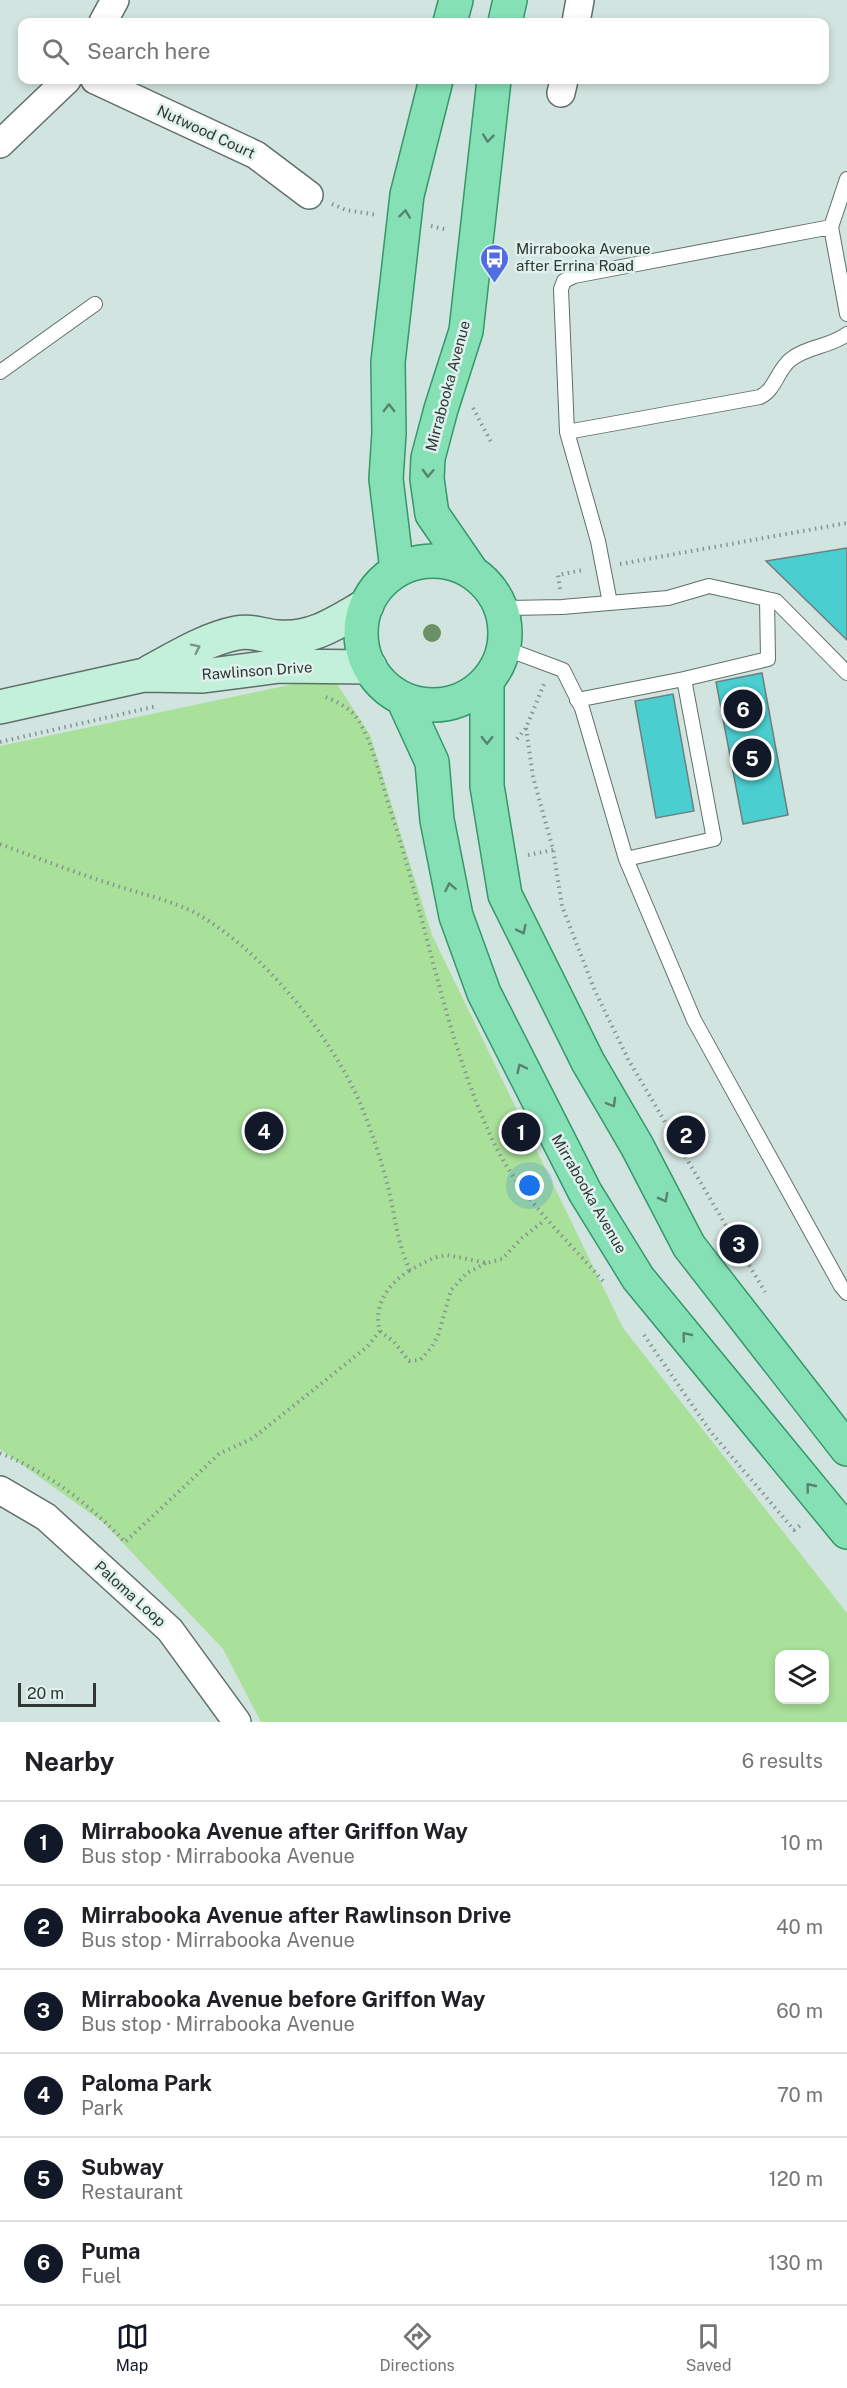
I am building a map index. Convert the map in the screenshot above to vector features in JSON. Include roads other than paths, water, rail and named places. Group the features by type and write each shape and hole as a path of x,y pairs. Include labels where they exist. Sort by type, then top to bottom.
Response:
{"main road":[{"path":"451,18 456,0"},
{"path":"506,18 510,0"},
{"path":"397,570 386,479 390,218 407,195 435,84"},
{"name":"Mirrabooka Avenue","path":"472,572 454,564 435,561 416,563 397,570 379,585 367,605 361,626 362,647 370,667 384,686 403,699 425,705 448,703 469,696 487,682 504,648 505,628 501,608 490,588 472,572 432,514 427,479 428,458 466,331 494,84"},
{"name":"Mirrabooka Avenue","path":"487,682 487,786 506,895 588,1062 637,1146 689,1246 847,1449"},
{"name":"Mirrabooka Avenue","path":"403,699 432,762 437,820 456,916 486,998 585,1192 638,1278 847,1532"},
{"path":"771,1351 847,1413"}],"street":[{"path":"105,18 116,0"},
{"path":"577,18 580,0"},
{"path":"0,144 63,84"},
{"name":"Nutwood Court","path":"104,84 256,154 309,195"},
{"name":"Rawlinson Drive","path":"0,707 144,675 227,635 252,632 294,638 309,635 322,631 367,605"},
{"name":"Rawlinson Drive","path":"144,675 203,676 280,666 370,667"},
{"name":"Paloma Loop","path":"0,1490 46,1517 170,1630 237,1722"}],"lane":[{"path":"847,179 831,227 847,314"},
{"path":"609,603 593,519 567,432 561,289 564,281 574,276 831,227"},
{"path":"0,372 95,304"},
{"path":"567,432 760,397 770,391 781,368 791,359 812,348 840,340 847,334"},
{"path":"501,608 562,607 668,598 709,586 776,600 847,673"},
{"path":"578,700 684,679 768,659 767,599"},
{"path":"504,648 563,670 582,708 626,859 694,1020 841,1286 847,1293"},
{"path":"626,859 714,839 684,679"}],"place":[{"name":"Mirrabooka Avenue after Errina Road","path":"495,284"},
{"name":"Puma","path":"743,709"},
{"name":"Subway","path":"752,758"},
{"name":"Paloma Park","path":"264,1131"},
{"name":"Mirrabooka Avenue after Griffon Way","path":"521,1132"},
{"name":"Mirrabooka Avenue after Rawlinson Drive","path":"686,1135"},
{"name":"Mirrabooka Avenue before Griffon Way","path":"739,1244"}]}
